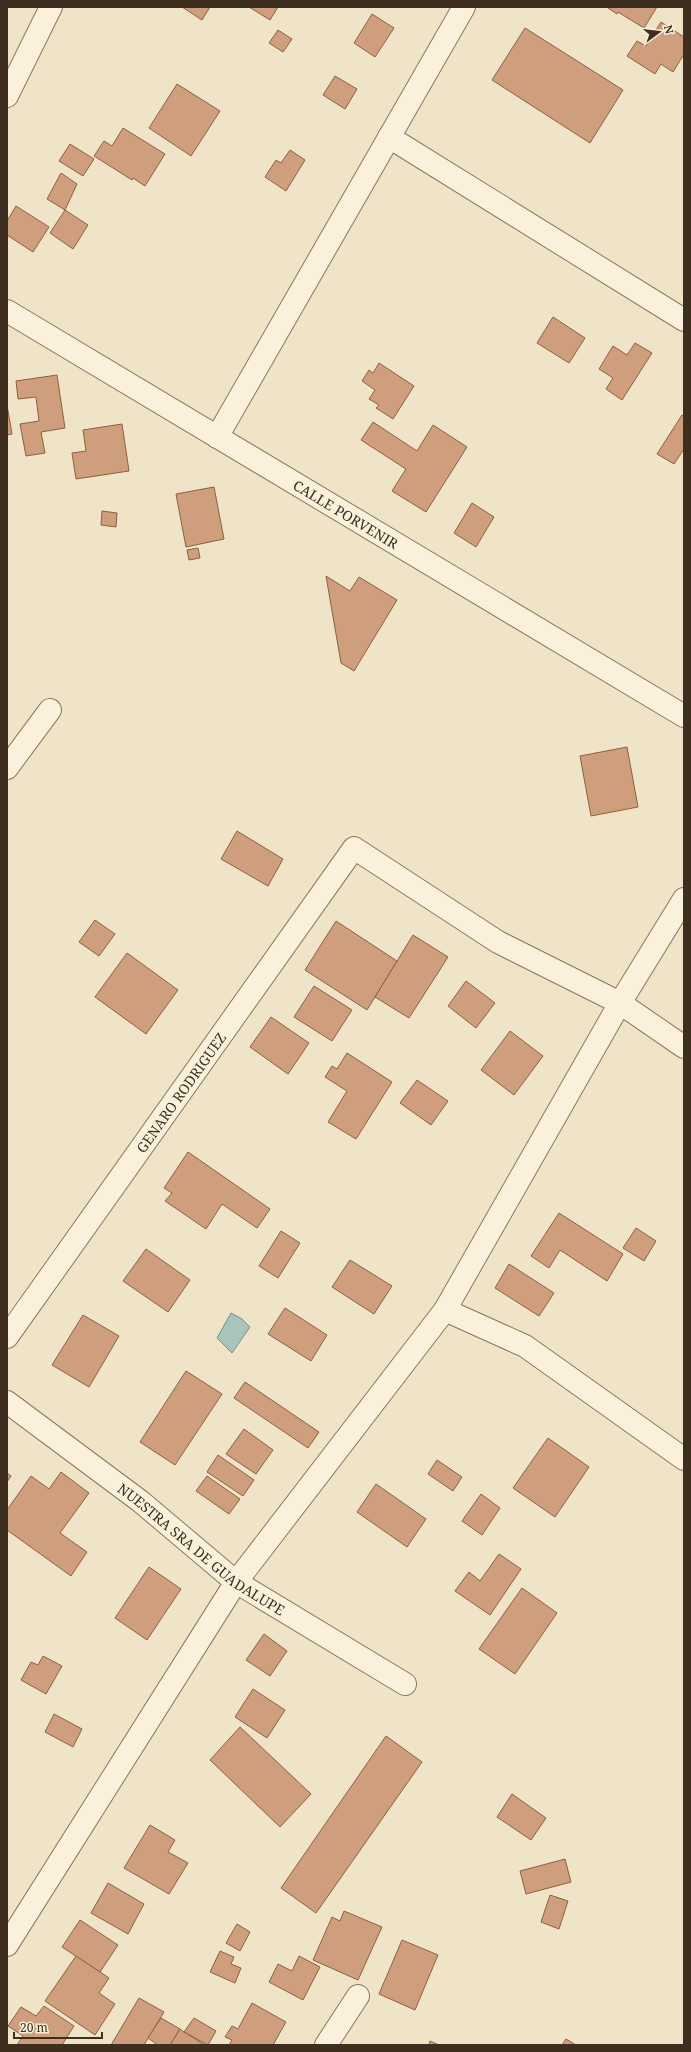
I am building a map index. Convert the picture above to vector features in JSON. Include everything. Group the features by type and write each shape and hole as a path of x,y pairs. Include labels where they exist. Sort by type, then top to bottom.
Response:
{"street":[{"path":"7,96 51,7"},
{"path":"217,437 464,7"},
{"path":"389,137 684,320"},
{"name":"CALLE PORVENIR","path":"7,311 684,716"},
{"path":"7,768 50,710"},
{"name":"GENARO RODRIGUEZ","path":"7,1337 354,848 498,942 620,1003"},
{"path":"7,1945 236,1582 444,1310 620,1003 684,899"},
{"path":"620,1003 684,1047"},
{"path":"444,1310 524,1346 684,1459"},
{"name":"NUESTRA SRA DE GUADALUPE","path":"7,1402 140,1501 236,1582 405,1684"},
{"path":"326,2045 358,1996"}],"water":[{"path":"231,1313 242,1319 250,1327 232,1353 217,1338"}],"building":[{"path":"182,7 210,7 202,20"},
{"path":"249,7 278,7 270,20"},
{"path":"657,7 644,28 618,12 617,14 608,8"},
{"path":"372,14 394,28 375,57 354,43"},
{"path":"661,22 684,37 684,54 673,72 661,64 655,74 627,56 637,41 646,46"},
{"path":"525,28 623,90 590,143 492,80"},
{"path":"278,30 292,39 283,52 269,43"},
{"path":"335,76 357,89 345,109 323,95"},
{"path":"177,84 220,111 191,156 149,128"},
{"path":"123,128 165,154 145,186 133,178 132,180 94,156 104,141 112,146"},
{"path":"70,144 94,159 83,176 59,161"},
{"path":"290,150 305,160 286,191 265,177 276,160 281,163"},
{"path":"61,173 77,184 65,210 47,199"},
{"path":"16,206 49,227 33,252 7,235 7,221"},
{"path":"65,210 88,225 73,249 50,233"},
{"path":"553,317 585,338 569,363 537,343"},
{"path":"635,343 652,353 622,400 606,389 613,378 599,369 613,346 627,355"},
{"path":"379,363 414,386 393,419 376,408 379,405 369,399 375,390 362,381 369,370 373,373"},
{"path":"57,375 65,428 41,432 45,453 26,456 20,424 39,421 36,397 18,399 16,381"},
{"path":"7,405 12,434 7,435"},
{"path":"682,415 684,416 684,449 674,464 657,454"},
{"path":"373,422 417,451 433,425 467,447 426,512 392,491 406,469 361,440"},
{"path":"122,424 129,471 76,479 72,453 86,451 83,430"},
{"path":"214,487 224,539 186,547 176,494"},
{"path":"472,503 494,517 476,547 454,533"},
{"path":"102,511 117,513 116,527 101,525"},
{"path":"198,548 200,558 189,560 187,550"},
{"path":"326,576 350,591 359,577 397,600 354,671 341,663"},
{"path":"627,747 638,807 591,816 580,756"},
{"path":"237,831 283,859 268,886 221,859"},
{"path":"95,920 115,934 99,956 79,942"},
{"path":"336,921 397,961 367,1010 305,970"},
{"path":"413,935 448,957 409,1018 375,997"},
{"path":"127,953 178,990 146,1034 95,997"},
{"path":"466,981 495,1003 476,1028 448,1006"},
{"path":"314,986 352,1010 332,1041 294,1017"},
{"path":"271,1017 309,1043 288,1074 250,1047"},
{"path":"510,1031 543,1056 514,1095 481,1070"},
{"path":"347,1053 392,1082 356,1139 328,1122 347,1091 325,1077 332,1066 337,1069"},
{"path":"417,1080 448,1101 431,1125 400,1103"},
{"path":"188,1152 270,1209 257,1228 222,1204 206,1229 165,1201 172,1193 164,1188"},
{"path":"559,1213 623,1254 607,1281 560,1250 549,1268 531,1256"},
{"path":"636,1228 656,1241 644,1261 623,1248"},
{"path":"281,1231 300,1243 278,1278 259,1266"},
{"path":"146,1249 190,1280 168,1312 123,1281"},
{"path":"350,1260 392,1286 374,1314 332,1287"},
{"path":"509,1264 554,1293 539,1316 495,1288"},
{"path":"285,1308 327,1335 311,1361 268,1334"},
{"path":"83,1315 119,1336 89,1387 52,1365"},
{"path":"186,1371 222,1394 175,1465 140,1442"},
{"path":"245,1382 319,1432 308,1448 234,1398"},
{"path":"244,1429 273,1450 256,1474 226,1454"},
{"path":"548,1438 589,1467 555,1517 513,1488"},
{"path":"218,1455 254,1480 243,1496 207,1472"},
{"path":"437,1460 462,1477 453,1491 428,1474"},
{"path":"61,1472 89,1493 60,1533 87,1552 71,1576 7,1530 7,1510 31,1476 49,1489"},
{"path":"7,1473 11,1476 7,1482"},
{"path":"207,1476 240,1499 229,1514 196,1491"},
{"path":"376,1484 426,1519 407,1547 357,1512"},
{"path":"481,1494 500,1508 482,1535 462,1521"},
{"path":"499,1554 521,1569 490,1615 455,1591 469,1572 480,1581"},
{"path":"149,1567 181,1589 147,1640 115,1618"},
{"path":"522,1588 557,1613 515,1674 479,1649"},
{"path":"264,1634 287,1651 270,1676 246,1660"},
{"path":"43,1656 62,1666 46,1694 21,1680 31,1662 38,1665"},
{"path":"253,1689 285,1710 267,1738 235,1717"},
{"path":"54,1714 82,1729 73,1747 45,1732"},
{"path":"240,1727 311,1794 280,1827 210,1760"},
{"path":"386,1736 422,1762 316,1913 281,1888"},
{"path":"512,1794 546,1818 531,1840 497,1817"},
{"path":"150,1825 175,1840 168,1852 188,1863 169,1894 124,1868"},
{"path":"565,1859 571,1882 526,1894 520,1871"},
{"path":"108,1883 144,1904 128,1934 91,1913"},
{"path":"550,1895 568,1901 559,1929 541,1922"},
{"path":"344,1911 382,1927 358,1980 313,1960 332,1917 340,1921"},
{"path":"80,1920 118,1945 100,1972 62,1947"},
{"path":"237,1924 250,1932 240,1951 226,1943"},
{"path":"402,1940 438,1955 415,2010 379,1994"},
{"path":"220,1951 234,1957 231,1964 241,1968 235,1983 210,1972"},
{"path":"76,1956 109,1978 99,1993 115,2004 95,2035 45,2001"},
{"path":"299,1956 320,1967 303,2000 269,1982 278,1964 292,1971"},
{"path":"139,1998 164,2012 144,2045 111,2045"},
{"path":"252,2003 286,2022 273,2045 229,2045 232,2040 225,2037 232,2026 238,2029"},
{"path":"44,2006 74,2026 62,2045 17,2045 23,2036 8,2026 21,2007 36,2016"},
{"path":"161,2018 180,2029 170,2045 158,2045 148,2038"},
{"path":"194,2018 216,2031 208,2045 184,2032"},
{"path":"180,2029 184,2032 205,2045 170,2045"},
{"path":"566,2039 576,2045 562,2045"},
{"path":"430,2041 439,2045 429,2045"}]}
